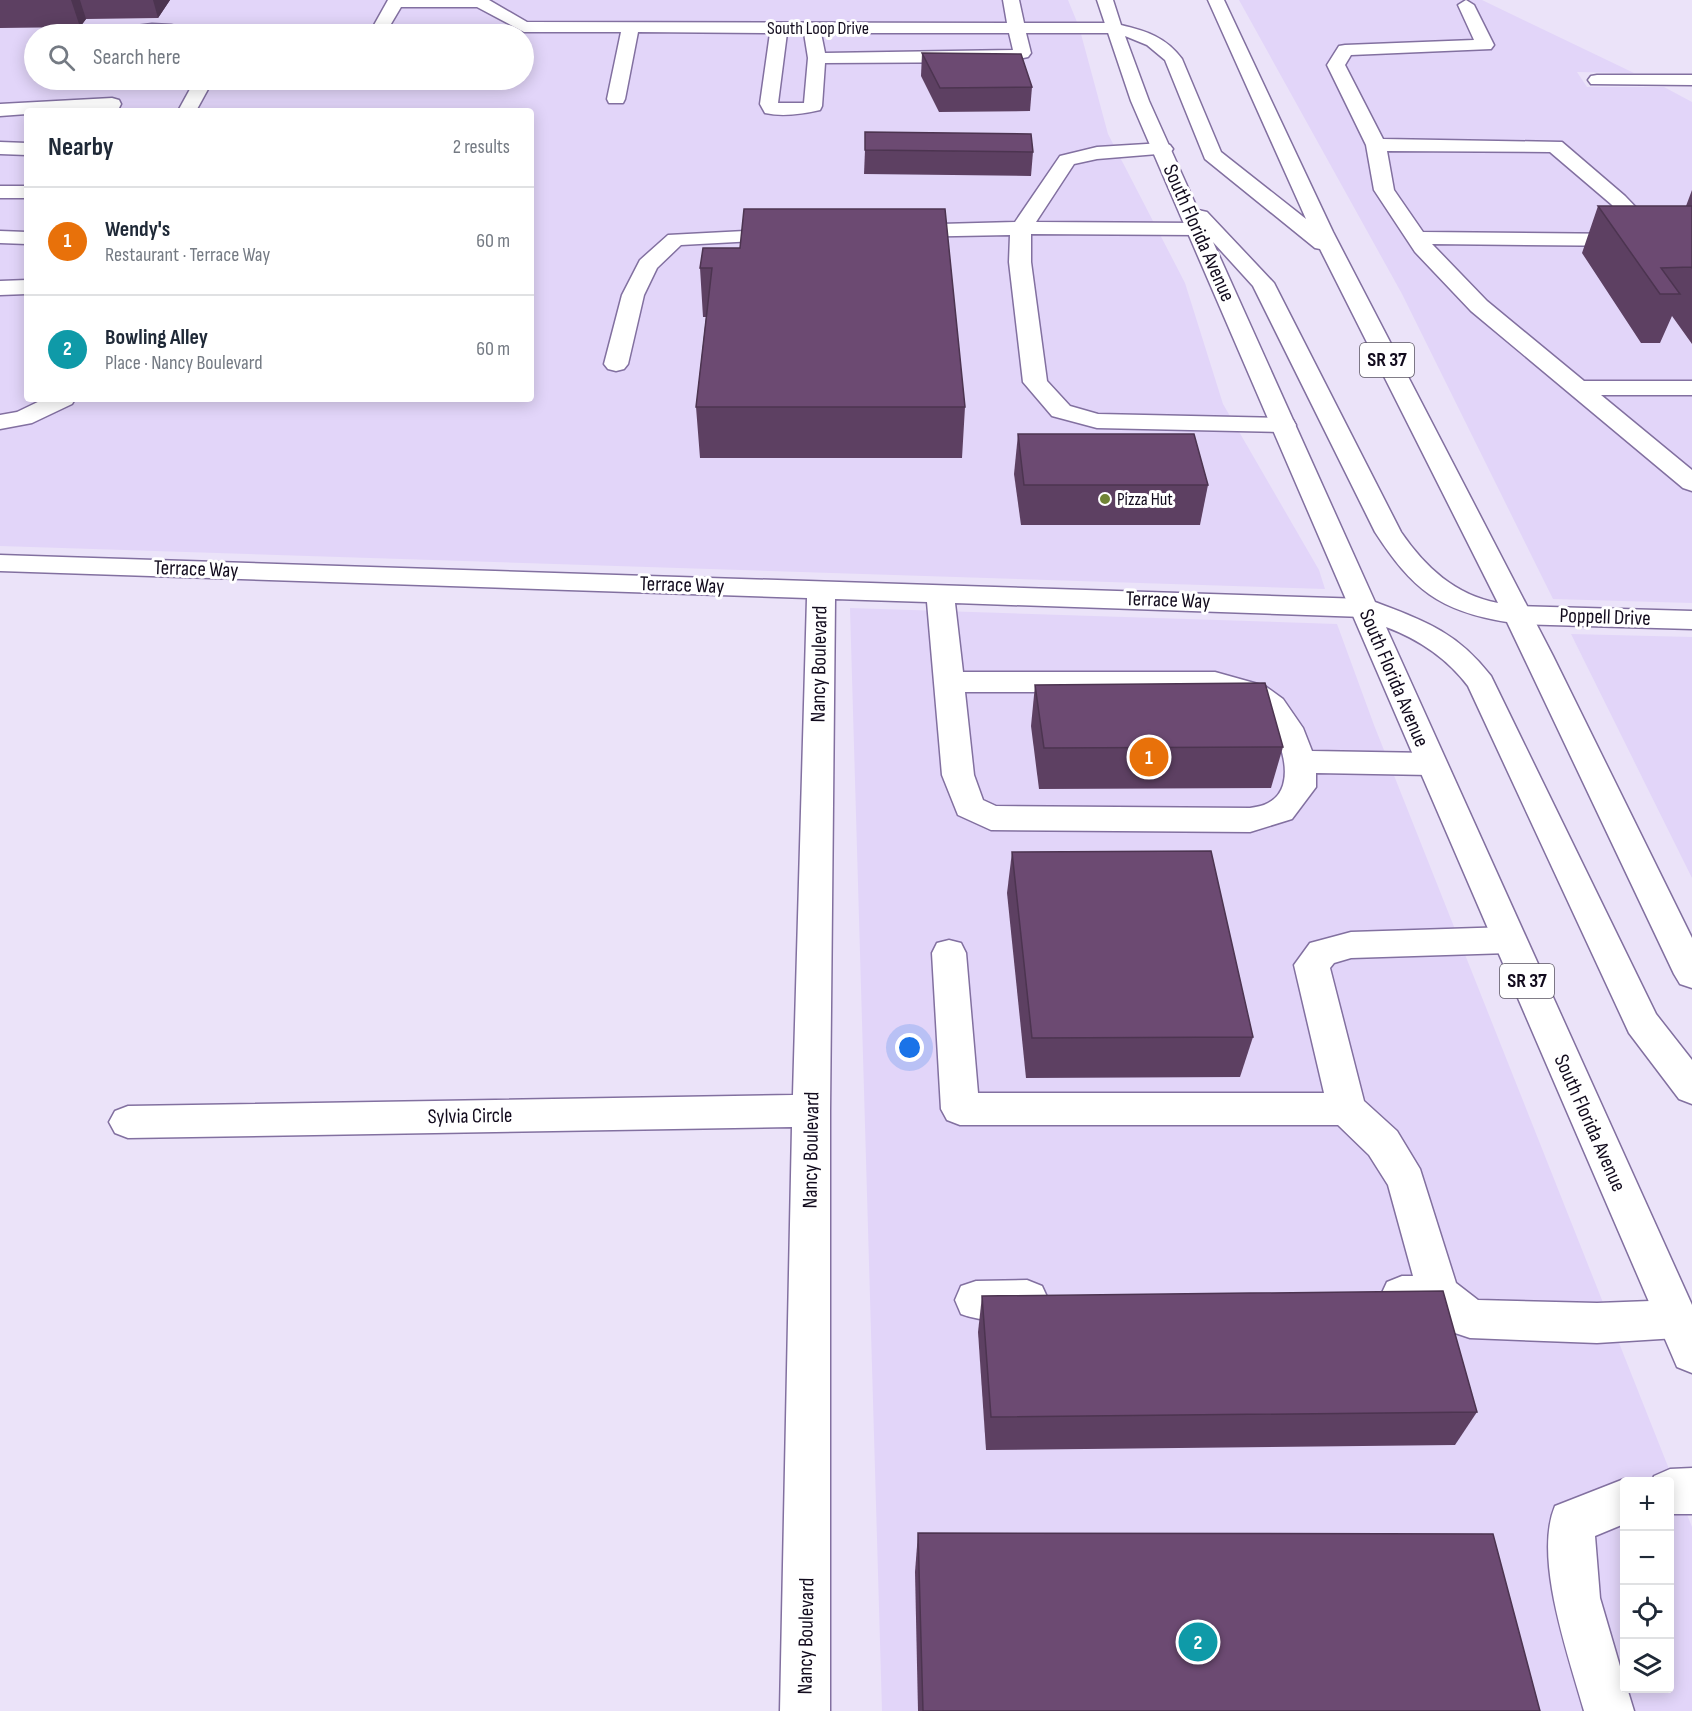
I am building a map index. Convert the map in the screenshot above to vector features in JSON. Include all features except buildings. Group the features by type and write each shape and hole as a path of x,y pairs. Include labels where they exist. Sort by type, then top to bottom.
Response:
{"main road":[{"name":"South Florida Avenue","path":"1105,0 1140,101 1684,1336"},
{"name":"SR 37","path":"1216,0 1260,104 1329,248 1518,615 1692,974"},
{"name":"South Loop Drive","path":"383,24 395,2 480,2 519,24"},
{"path":"817,58 1005,57 1022,52 1008,4"},
{"path":"1466,5 1485,45 1345,50 1336,65 1376,145 1384,190 1417,238 1479,306 1692,483"},
{"path":"878,6 885,28"},
{"name":"South Loop Drive","path":"534,27 1113,28 1146,36 1164,47 1173,59 1212,155 1329,248"},
{"path":"616,99 630,28"},
{"path":"779,28 769,104 772,109 801,109 813,106 817,58 812,28"},
{"path":"1597,80 1692,80"},
{"path":"77,108 115,107 105,90"},
{"path":"189,108 199,90"},
{"path":"0,110 24,109"},
{"path":"1376,145 1555,146 1618,200 1641,224 1641,240 1417,238"},
{"path":"0,148 24,148"},
{"path":"1162,149 1097,153 1067,160 1021,228 1020,262 1035,382 1061,411 1097,421 1284,425"},
{"path":"0,192 24,192"},
{"name":"Poppell Drive","path":"1185,201 1263,283 1388,532 1406,560 1448,595 1469,605 1518,615 1692,620"},
{"path":"881,232 1021,228 1198,229"},
{"path":"616,364 633,295 648,266 675,239 800,234"},
{"path":"0,237 24,238"},
{"path":"0,288 24,287"},
{"path":"1578,388 1692,388"},
{"path":"0,422 23,418 57,402"},
{"name":"Terrace Way","path":"0,563 1364,608 1421,630 1464,661 1481,683 1642,1023 1692,1088"},
{"name":"Nancy Boulevard","path":"805,1711 820,590"},
{"path":"940,593 958,775 969,807 991,818 1250,820 1281,811 1300,787 1301,762 1288,728 1272,706 1254,693 1215,682 950,682"},
{"path":"1301,762 1431,764"},
{"path":"1509,940 1351,945 1322,953 1312,965 1313,975 1347,1109 1383,1143 1406,1181 1438,1294 1470,1319 1597,1323 1684,1336"},
{"path":"949,953 960,1109 1347,1109"},
{"name":"Sylvia Circle","path":"128,1122 812,1111"},
{"path":"1367,1295 1438,1294"},
{"path":"976,1300 1059,1299"},
{"path":"1674,1492 1692,1491"},
{"path":"1609,1711 1576,1598 1571,1522 1620,1504"}],"shaded area":[{"path":"0,0 1068,0 1077,22 511,21 510,24 24,24 24,90 534,90 534,33 1081,34 1108,134 1185,283 1223,404 1319,570 1325,589 0,546"},
{"path":"1239,0 1482,0 1634,73 1577,72 1587,87 1664,87 1692,102 1692,603 1553,599 1402,294"},
{"path":"850,608 1337,624 1374,725 1672,1477 1620,1477 1620,1693 1674,1693 1674,1482 1692,1527 1692,1711 882,1711"},
{"path":"1571,634 1692,637 1692,878"}],"place":[{"name":"Pizza Hut","path":"1105,499"},
{"name":"Wendy's","path":"1149,757"},
{"name":"Bowling Alley","path":"1198,1642"}]}
